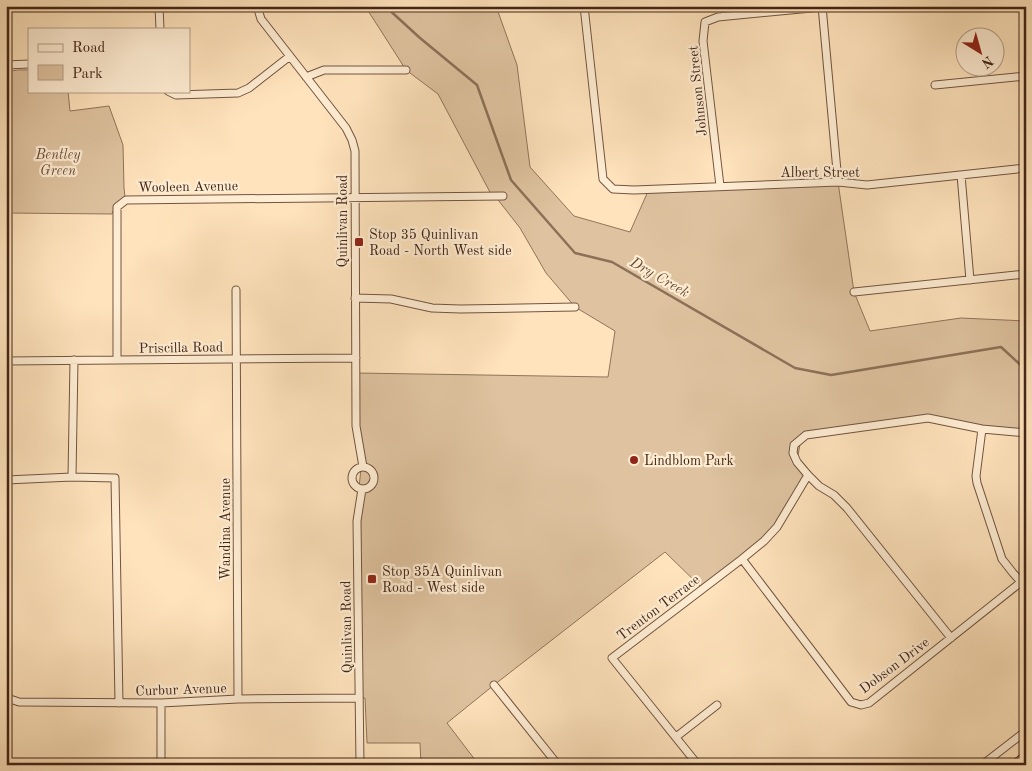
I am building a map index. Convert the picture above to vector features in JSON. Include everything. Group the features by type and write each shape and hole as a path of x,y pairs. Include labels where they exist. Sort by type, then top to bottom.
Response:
{"main road":[{"path":"1016,765 1026,757"}],"street":[{"path":"159,6 160,28"},
{"name":"Quinlivan Road","path":"258,6 261,19 346,128 355,151 356,426 363,467"},
{"name":"Albert Street","path":"584,6 603,179 613,190 838,182 867,185 1026,168"},
{"path":"822,6 838,182"},
{"name":"Johnson Street","path":"720,186 703,41 705,22 718,17 822,6"},
{"path":"170,92 176,95 238,93 249,88 290,56"},
{"path":"6,65 28,64"},
{"path":"306,77 324,70 406,70"},
{"path":"935,85 1026,76"},
{"path":"961,175 970,280"},
{"path":"355,196 502,196"},
{"name":"Wooleen Avenue","path":"117,360 117,207 126,200 355,196"},
{"path":"854,292 1026,274"},
{"name":"Wandina Avenue","path":"236,290 238,699"},
{"path":"355,298 391,299 432,308 575,307"},
{"name":"Priscilla Road","path":"6,361 356,358"},
{"path":"72,477 74,360"},
{"path":"951,638 847,508 834,495 819,486 797,462 794,445 806,435 928,418 1026,434"},
{"path":"982,428 976,476 977,483 1002,559 1023,583"},
{"path":"363,467 371,471 373,479 370,486 362,489 355,485 352,476 357,469 363,467"},
{"name":"Trenton Terrace","path":"698,765 612,658 764,541 777,527 808,475"},
{"path":"6,480 72,477 116,478 119,703"},
{"name":"Quinlivan Road","path":"360,765 357,521 362,489"},
{"name":"Dobson Drive","path":"742,559 851,702 861,705 869,703 1023,583"},
{"path":"494,684 558,765"},
{"name":"Curbur Avenue","path":"6,695 10,699 19,702 119,703 238,699 359,698"},
{"path":"161,703 162,765"},
{"path":"676,737 717,705"},
{"path":"982,765 1026,731"}],"green space":[{"path":"365,6 496,6 517,65 530,167 574,216 630,232 649,189 838,182 854,292 870,331 961,318 1026,321 1026,433 928,418 801,438 797,462 808,475 764,541 703,589 665,552 447,723 479,765 421,765 420,743 367,743 365,698 359,698 359,488 361,468 356,373 608,377 615,331 575,307 546,273 520,228 495,196 492,196 438,94 406,70"},
{"name":"Bentley Green","path":"28,70 28,92 68,92 70,111 109,106 123,145 125,197 115,206 112,214 6,213 6,74"}],"waterway":[{"name":"Dry Creek","path":"385,6 477,85 511,180 575,253 612,262 795,368 831,375 1001,347 1026,370"}],"place":[{"name":"Stop 35 Quinlivan Road - North West side","path":"359,242"},
{"name":"Lindblom Park","path":"634,460"},
{"name":"Stop 35A Quinlivan Road - West side","path":"372,579"}]}
